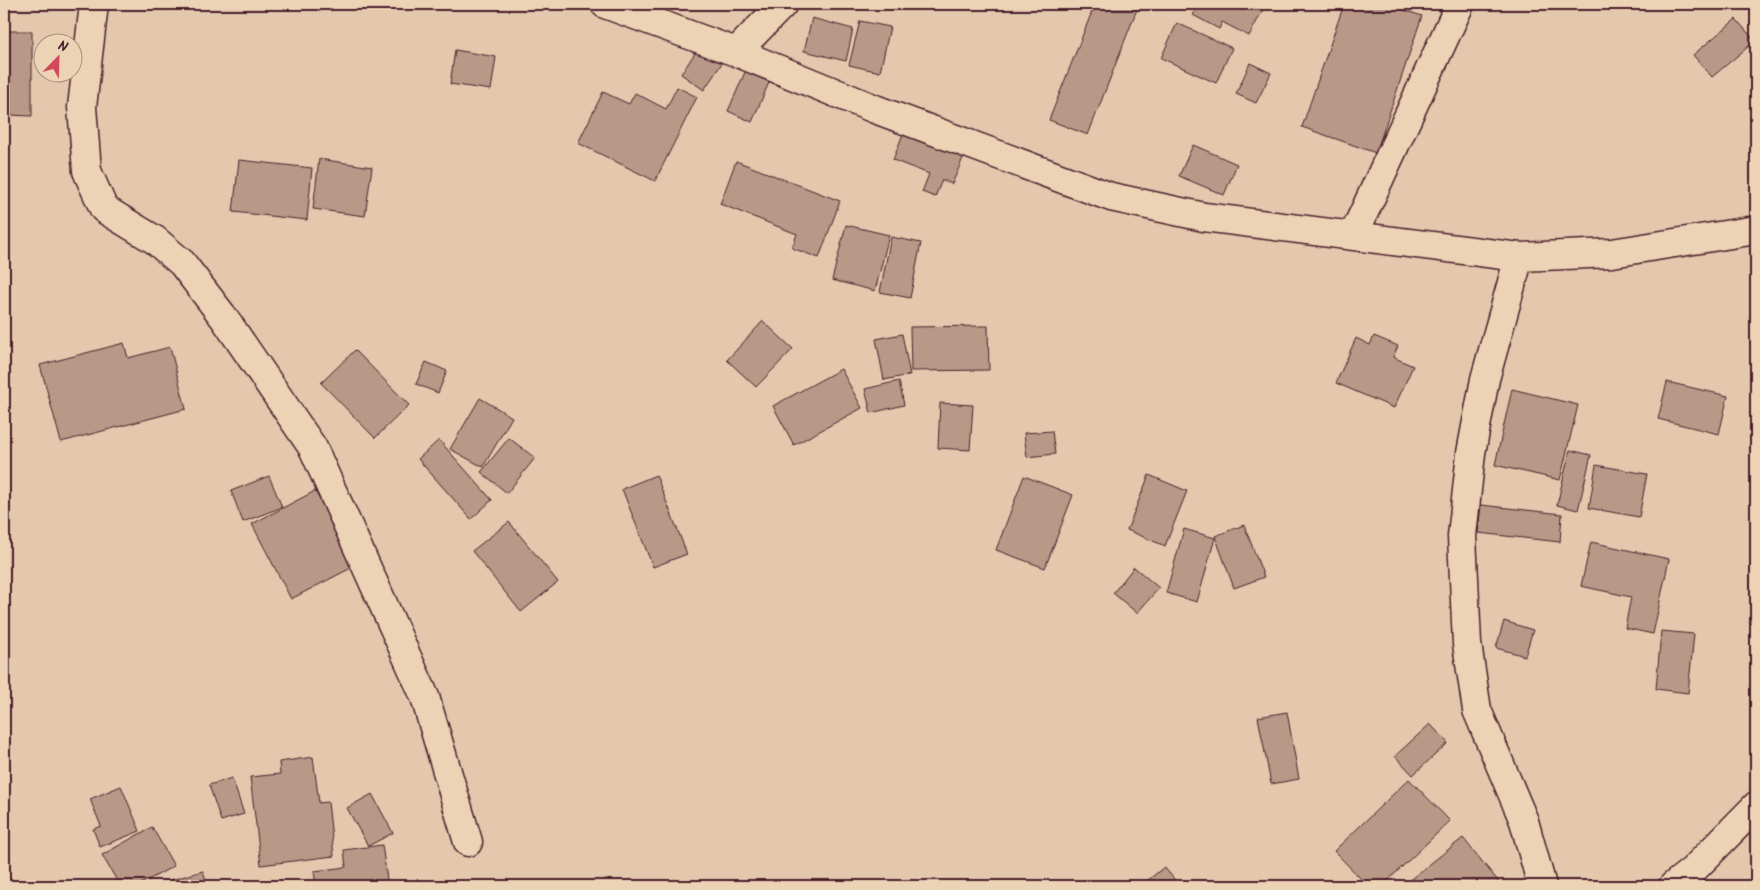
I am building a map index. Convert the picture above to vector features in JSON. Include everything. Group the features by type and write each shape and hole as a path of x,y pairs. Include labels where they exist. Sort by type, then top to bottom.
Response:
{"street":[{"path":"94,4 82,107 87,171 90,179 104,209 155,240 182,262 225,319 313,448 425,697 468,842"},
{"path":"605,4 736,52 875,109 1111,197 1204,217 1354,234 1519,257 1612,253 1756,230"},
{"path":"736,52 783,4"},
{"path":"1354,234 1460,4"},
{"path":"1519,257 1485,379 1471,453 1462,536 1468,644 1477,710 1524,821 1542,886"},
{"path":"1673,886 1693,870 1756,806"}],"building":[{"path":"1095,4 1139,4 1088,135 1049,120"},
{"path":"1187,4 1266,4 1249,36 1222,22 1219,29 1193,15 1196,9"},
{"path":"1344,4 1385,4 1422,16 1376,153 1302,127"},
{"path":"812,18 853,29 846,61 804,51"},
{"path":"1736,19 1755,41 1712,77 1693,55"},
{"path":"860,21 890,27 880,72 849,65"},
{"path":"1177,23 1232,48 1216,83 1161,58"},
{"path":"8,31 32,31 32,116 7,115"},
{"path":"699,47 722,63 704,90 681,74"},
{"path":"455,50 496,57 491,90 450,84"},
{"path":"1250,63 1271,73 1256,103 1236,94"},
{"path":"746,70 770,80 752,122 728,111"},
{"path":"677,87 697,97 655,181 578,143 603,92 629,104 635,93 666,109"},
{"path":"906,126 966,151 952,184 942,180 935,197 922,192 929,174 893,160"},
{"path":"1193,145 1237,164 1224,195 1179,176"},
{"path":"319,159 372,167 365,216 313,209"},
{"path":"239,160 312,168 307,220 233,212"},
{"path":"736,161 840,201 819,258 792,248 797,234 720,204"},
{"path":"846,225 889,235 875,291 832,280"},
{"path":"891,237 921,243 910,298 880,292"},
{"path":"763,321 793,349 756,387 727,360"},
{"path":"988,326 989,370 911,371 910,327"},
{"path":"902,334 910,375 884,380 876,339"},
{"path":"1374,336 1398,346 1393,357 1413,366 1394,408 1336,383 1356,338 1370,345"},
{"path":"124,343 128,358 170,347 186,409 61,442 40,365"},
{"path":"355,350 409,405 375,438 321,383"},
{"path":"426,362 447,371 438,393 416,384"},
{"path":"841,369 862,408 794,445 773,406"},
{"path":"899,381 904,405 871,413 865,389"},
{"path":"1667,382 1728,396 1719,434 1658,419"},
{"path":"1512,389 1578,405 1560,480 1495,465"},
{"path":"480,398 512,417 483,467 450,449"},
{"path":"940,403 973,405 970,450 938,448"},
{"path":"1052,431 1055,454 1027,457 1024,433"},
{"path":"509,438 535,458 507,493 481,472"},
{"path":"439,440 492,500 471,519 418,459"},
{"path":"1570,450 1591,455 1578,510 1557,505"},
{"path":"1596,465 1647,474 1639,517 1589,508"},
{"path":"656,475 687,554 653,567 622,489"},
{"path":"1149,475 1187,491 1165,546 1127,530"},
{"path":"269,476 282,507 243,522 231,491"},
{"path":"1024,476 1073,495 1045,568 996,550"},
{"path":"315,491 355,566 291,599 252,524"},
{"path":"1481,505 1562,514 1560,542 1478,533"},
{"path":"509,522 558,582 521,612 472,551"},
{"path":"1244,525 1264,577 1234,588 1215,536"},
{"path":"1184,529 1215,538 1197,602 1166,593"},
{"path":"1591,542 1669,559 1653,634 1625,628 1631,597 1581,586"},
{"path":"1134,567 1159,588 1137,613 1113,593"},
{"path":"1504,621 1533,630 1525,656 1496,648"},
{"path":"1661,631 1694,634 1688,693 1656,689"},
{"path":"1287,712 1299,779 1271,784 1258,717"},
{"path":"1430,724 1448,743 1413,775 1395,756"},
{"path":"313,757 319,803 328,802 334,856 261,865 250,777 280,774 279,762"},
{"path":"232,778 244,814 221,821 209,785"},
{"path":"1409,779 1450,821 1382,886 1368,886 1334,851"},
{"path":"121,786 140,831 100,847 93,829 101,826 90,799"},
{"path":"372,794 393,833 368,846 347,808"},
{"path":"152,827 174,866 137,886 120,886 102,855"},
{"path":"1463,838 1502,886 1402,886"},
{"path":"382,845 388,886 316,886 314,871 346,867 344,850"},
{"path":"1164,867 1180,886 1141,886"},
{"path":"203,871 208,886 149,886"}]}
